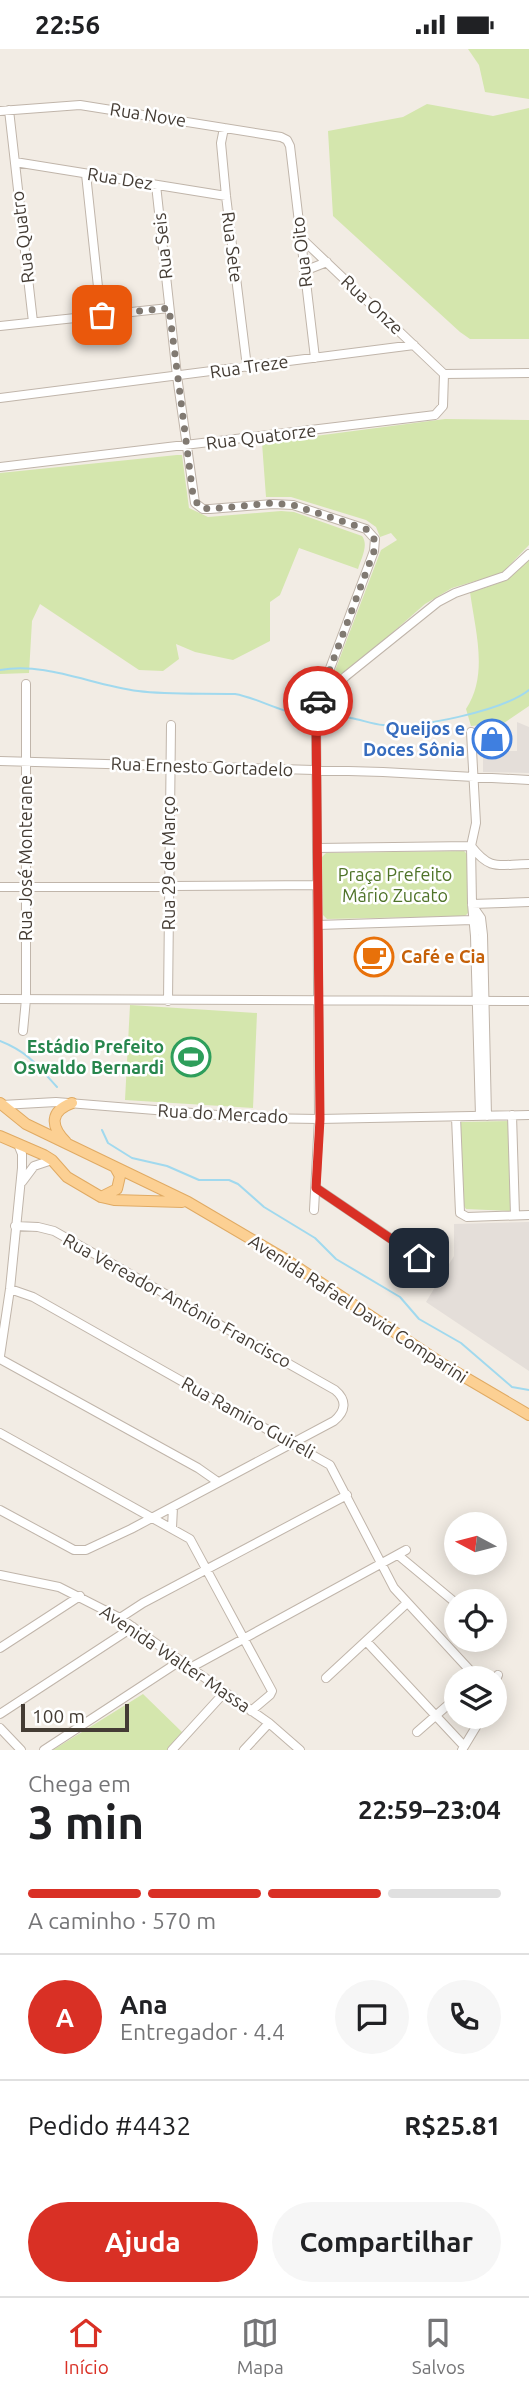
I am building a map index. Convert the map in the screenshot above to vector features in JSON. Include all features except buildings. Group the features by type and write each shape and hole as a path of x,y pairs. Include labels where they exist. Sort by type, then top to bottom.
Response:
{"main road":[{"path":"68,1144 56,1128 55,1115 58,1110 72,1103"},
{"name":"Avenida Rafael David Comparini","path":"1,1104 26,1124 188,1202 334,1290 444,1365 529,1415"},
{"name":"Avenida Rafael David Comparini","path":"0,1136 52,1160 67,1177 102,1197 114,1200 188,1202"},
{"path":"102,1197 117,1189 120,1176 115,1167"}],"street":[{"name":"Rua Nove","path":"4,111 74,104 281,137 287,140 290,146"},
{"name":"Rua Quatro","path":"4,111 15,162 33,322"},
{"name":"Rua Sete","path":"223,128 221,143 226,195 247,367"},
{"name":"Rua Oito","path":"290,146 314,358"},
{"name":"Rua Dez","path":"15,162 226,195"},
{"path":"86,174 102,315"},
{"name":"Rua Seis","path":"156,185 186,446 193,495 199,507 210,509 273,503 293,505 366,529 374,539 374,551 317,704"},
{"name":"Rua Onze","path":"300,237 444,374"},
{"path":"304,271 327,262"},
{"path":"0,327 169,308"},
{"name":"Rua Treze","path":"0,398 414,345"},
{"path":"444,374 529,373"},
{"name":"Rua Quatorze","path":"0,467 435,415 443,406 444,374"},
{"path":"314,1210 320,1119 317,704 346,676 438,602 454,593 498,580 512,572 529,554"},
{"name":"Rua José Monterane","path":"23,1031 26,999 27,887 26,684"},
{"name":"Rua 29 de Março","path":"168,1001 171,725"},
{"path":"471,732 476,824 471,846 472,920 481,1001"},
{"name":"Rua Ernesto Gortadelo","path":"0,761 529,780"},
{"path":"317,848 471,846"},
{"path":"471,846 482,860 489,864 529,864"},
{"path":"0,887 317,885"},
{"path":"472,904 529,902"},
{"path":"472,904 482,926 484,1116"},
{"path":"318,925 472,920"},
{"path":"0,999 529,1001"},
{"name":"Rua do Mercado","path":"1,1104 72,1103 254,1118 529,1115"},
{"path":"512,1115 515,1215"},
{"path":"456,1117 461,1215 529,1215"},
{"path":"18,1144 22,1154 20,1184 0,1358 198,1468 218,1482"},
{"path":"20,1184 34,1166 52,1160"},
{"path":"316,1188 440,1272"},
{"name":"Rua Vereador Antônio Francisco","path":"15,1226 54,1231 335,1390 344,1399 343,1411 334,1421 313,1433"},
{"name":"Rua Ramiro Guireli","path":"10,1289 33,1297 330,1465 394,1588 466,1666"},
{"path":"270,1432 274,1443 273,1454"},
{"path":"0,1433 190,1539 269,1684 272,1694 251,1711"},
{"path":"0,1510 74,1550 81,1551 131,1529 313,1433"},
{"path":"313,1433 315,1456"},
{"path":"198,1468 204,1490"},
{"path":"120,1619 134,1608 347,1495"},
{"path":"130,1506 131,1529"},
{"path":"172,1528 173,1507"},
{"path":"190,1668 402,1552 444,1592"},
{"name":"Avenida Walter Massa","path":"0,1574 46,1583 80,1597 134,1627 269,1723 300,1750"},
{"path":"0,1648 80,1597"},
{"path":"326,1678 407,1603"},
{"path":"0,1714 134,1627"},
{"path":"366,1641 463,1748 475,1729"},
{"path":"44,1750 180,1661"},
{"path":"172,1750 224,1693"},
{"path":"417,1732 444,1709"},
{"path":"244,1750 269,1723"},
{"path":"0,1728 22,1750"}],"shaded area":[{"name":"Queijos e Doces Sônia","path":"517,722 529,727 529,773 483,772 483,751 517,751"},
{"path":"529,1222 529,1371 426,1302 454,1256 454,1224"}],"green space":[{"path":"468,49 529,49 529,99 485,92 479,65"},
{"path":"427,104 493,116 529,108 529,339 470,339 333,216 328,131 403,117"},
{"path":"445,419 529,420 529,545 502,573 452,588 425,604 328,689 381,550 397,540 391,533 380,537 376,527 366,520 291,497 266,497 262,443"},
{"path":"182,455 189,508 208,517 294,512 362,536 365,548 358,569 299,548 280,595 270,602 270,641 233,660 195,652 176,644 179,659 163,671 139,670 40,604 32,621 29,673 0,674 0,473"},
{"path":"529,559 529,706 504,723 471,726 466,709 473,695 479,667 470,592 503,581"},
{"name":"Praça Prefeito Mário Zucato","path":"464,851 467,854 468,913 465,916 327,919 323,915 322,857 326,853"},
{"name":"Estádio Prefeito Oswaldo Bernardi","path":"130,1005 257,1013 253,1108 125,1100"},
{"path":"510,1121 512,1211 466,1209 460,1122"},
{"path":"143,1694 183,1733 168,1750 53,1750"}],"waterway":[{"path":"0,670 35,669 150,692 235,694 306,714"},
{"path":"324,717 348,717 383,725 416,724 459,717 500,705 529,690"},
{"path":"0,1041 25,1055 57,1087"},
{"path":"102,1130 108,1143 132,1158 167,1166 199,1180 229,1180 238,1184 264,1207 315,1238 336,1259 400,1297 419,1319 461,1343 512,1387 529,1390"}],"way so far":[{"path":"102,315 169,308 193,495 199,507 210,509 286,503 366,529 371,533 374,551 318,701"}],"place":[{"name":"Queijos e Doces Sônia","path":"492,739"},
{"name":"Café e Cia","path":"374,957"},
{"name":"Estádio Prefeito Oswaldo Bernardi","path":"191,1057"}],"route":[{"path":"318,701 320,1119 316,1188 419,1258"}]}
